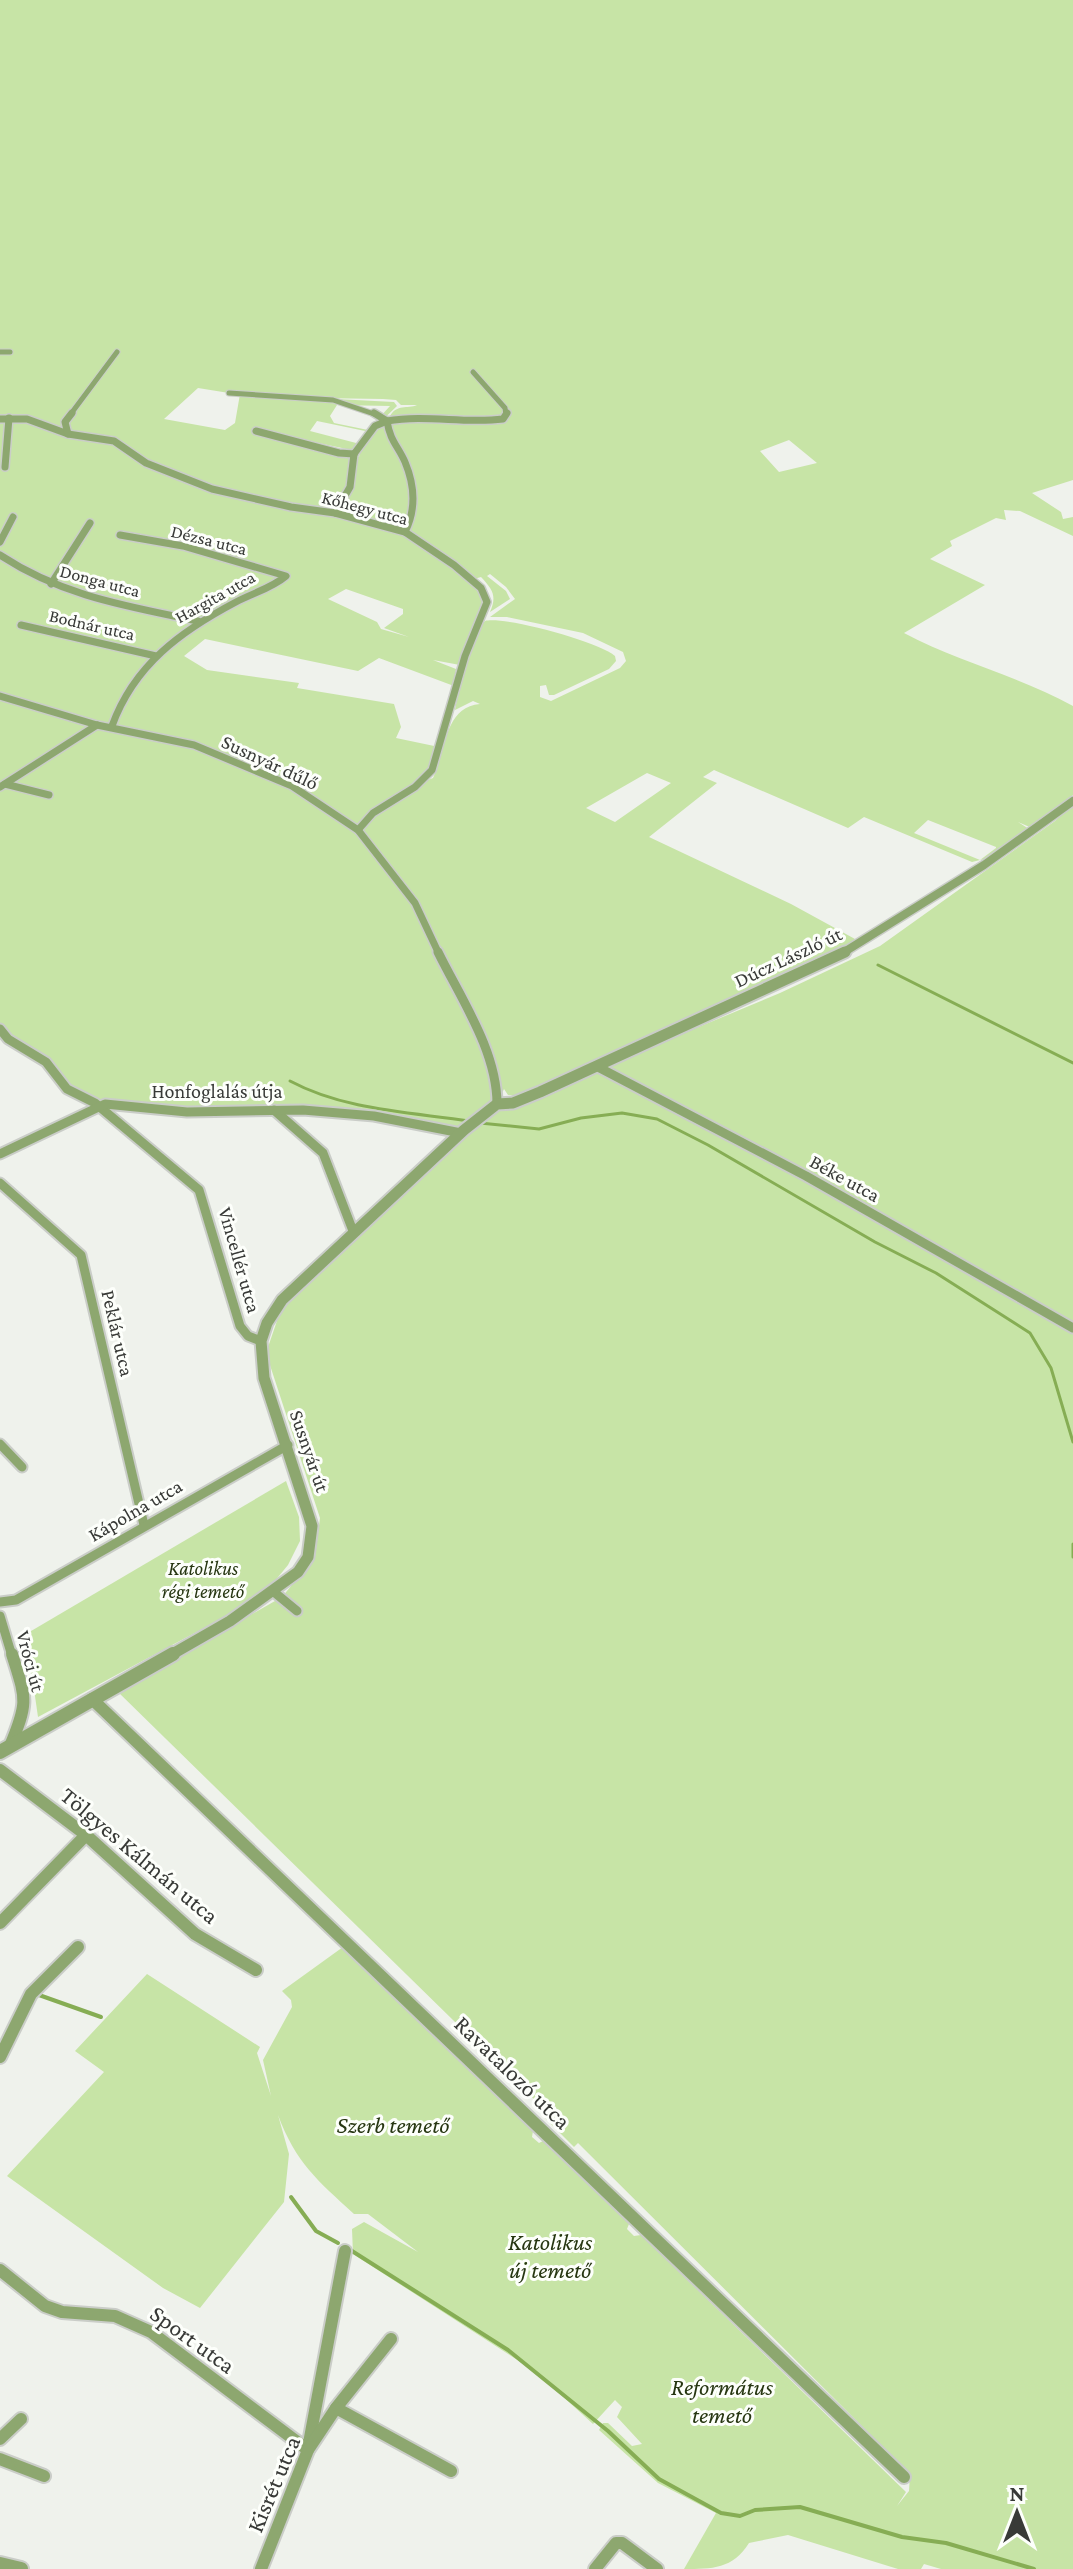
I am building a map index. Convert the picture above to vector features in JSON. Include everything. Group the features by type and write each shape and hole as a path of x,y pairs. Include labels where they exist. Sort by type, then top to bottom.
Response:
{"street":[{"path":"0,352 10,352"},
{"path":"68,434 65,422 73,407 117,352"},
{"path":"335,513 350,487 354,454 375,426 410,417 473,423 506,416 505,408 473,372"},
{"path":"229,393 350,402 387,421 390,439 405,462 414,503 414,513 405,532"},
{"path":"5,467 9,418"},
{"name":"Kőhegy utca","path":"0,419 35,420 68,434 114,441 146,463 193,483 291,507 335,513 405,532 454,565 481,588 487,602 465,656 432,770 420,784 367,818 358,830"},
{"path":"256,431 339,453 354,454"},
{"path":"0,542 13,517"},
{"path":"51,584 90,523"},
{"name":"Dézsa utca","path":"120,535 183,546 278,572 285,575 284,579"},
{"name":"Donga utca","path":"0,555 32,576 89,598 198,621"},
{"name":"Hargita utca","path":"112,726 123,699 172,640 198,621 284,579"},
{"name":"Bodnár utca","path":"21,625 156,656"},
{"name":"Susnyár dűlő","path":"0,696 97,725 194,745 292,786 358,830 415,903 490,1060 497,1083 497,1104"},
{"path":"2,785 97,725"},
{"path":"2,785 49,795"},
{"name":"Dúcz László út","path":"497,1104 513,1103 853,948 994,858 1073,801"},
{"name":"Honfoglalás útja","path":"0,1029 8,1039 46,1062 67,1089 98,1106 105,1104 187,1112 274,1110 470,1125"},
{"name":"Béke utca","path":"596,1066 806,1176 1073,1328"},
{"path":"261,1341 267,1323 282,1300 353,1231 497,1104"},
{"path":"0,1154 98,1106"},
{"name":"Vincellér utca","path":"98,1106 199,1190 240,1326 248,1336 261,1341"},
{"path":"117,1121 124,1107"},
{"path":"274,1110 323,1153 353,1231"},
{"name":"Peklár utca","path":"0,1183 81,1255 144,1525"},
{"name":"Susnyár út","path":"5,1749 230,1621 274,1592 298,1572 308,1557 312,1540 310,1513 264,1378 261,1341"},
{"path":"0,1444 22,1467"},
{"name":"Kápolna utca","path":"0,1602 16,1600 288,1445"},
{"path":"274,1592 297,1611"},
{"name":"Vróci út","path":"0,1617 24,1689 22,1717 5,1749"},
{"name":"Ravatalozó utca","path":"92,1699 904,2477"},
{"name":"Vróci út","path":"22,1717 38,1730"},
{"name":"Tölgyes Kálmán utca","path":"0,1770 86,1835 195,1934 256,1970"},
{"path":"0,1923 86,1835"},
{"path":"0,2057 31,1994 78,1947"},
{"path":"308,2450 345,2251"},
{"name":"Sport utca","path":"0,2270 45,2306 62,2312 115,2316 151,2332 308,2450"},
{"name":"Kisrét utca","path":"261,2569 308,2450 336,2408 391,2339"},
{"path":"336,2408 451,2471"},
{"path":"0,2439 21,2419"},
{"path":"0,2459 44,2476"},
{"path":"595,2569 616,2543 622,2543 657,2569"},
{"path":"0,2564 21,2569"}],"green space":[{"path":"0,0 1073,0 1073,480 1032,493 1061,512 1063,519 1073,517 1073,536 1020,511 1004,510 1006,520 996,518 950,541 952,546 930,559 985,585 904,633 1073,706 1073,795 1032,828 1018,822 1029,829 984,859 980,860 972,862 864,817 848,828 714,770 703,777 717,783 649,837 791,904 855,939 848,946 519,1096 508,1095 504,1089 494,1110 467,1134 374,1116 212,1112 106,1104 67,1089 46,1062 0,1029","holes":["198,388 317,398 240,394 235,423 225,430 164,419","317,398 396,400 401,405 417,405 393,412 390,416 398,417 387,419 360,451 359,457 253,429 356,451 360,444 310,431 317,421 370,432 397,406 394,402","337,405 390,406 368,430 334,423 330,416","789,440 817,463 779,472 760,451","490,574 506,587 515,599 490,617 507,617 583,633 623,652 626,661 620,668 551,701 540,697 540,686 546,685 549,695 554,695 609,669 616,661 615,656 552,631 512,622 485,621 469,650 455,710 473,701 480,704 459,713 448,732 433,778 418,784 431,770 439,747 396,738 401,727 394,704 297,688 299,683 207,670 184,656 205,639 358,671 379,658 454,686 456,669 433,660 460,665 483,604 482,594 474,579 481,577 491,590 493,602 490,612 510,599 506,591 487,576","346,589 403,609 403,614 384,628 409,637 381,629 377,622 328,599","647,773 671,783 615,822 586,808","928,820 996,848 980,860 914,833"]},
{"path":"1073,803 1073,2569 941,2569 924,2564 921,2569 898,2569 788,2535 749,2543 736,2558 721,2566 684,2569 716,2513 658,2483 599,2430 603,2423 608,2423 632,2446 642,2444 617,2417 622,2407 615,2400 593,2424 536,2372 353,2254 352,2229 364,2222 418,2252 368,2214 354,2214 329,2191 300,2158 278,2115 289,2154 284,2202 200,2308 163,2288 7,2176 104,2072 75,2051 147,1974 260,2047 257,2053 271,2096 263,2060 292,2007 291,2000 282,1991 343,1947 533,2131 532,2137 539,2143 543,2141 629,2224 627,2229 634,2236 641,2235 906,2492 897,2506 909,2491 910,2474 578,2143 574,2147 543,2116 549,2114 117,1691 282,1597 315,1557 320,1518 266,1353 281,1309 468,1135 500,1110 780,993 880,946 1055,821"},
{"name":"Katolikus régi temető","path":"286,1481 299,1517 300,1541 288,1565 274,1582 230,1614 38,1717 26,1634"}],"waterway":[{"path":"878,965 1073,1063"},
{"path":"290,1081 311,1091 355,1104 469,1121"},
{"path":"480,1123 539,1129 581,1118 622,1113 657,1119 708,1145 875,1242 936,1273 1030,1333 1051,1368 1073,1442"},
{"path":"1073,1544 1073,1557"},
{"path":"39,1995 101,2017"},
{"path":"291,2197 316,2231 338,2243"},
{"path":"352,2251 508,2350 608,2431 659,2479 721,2513 740,2516 755,2510 800,2507 902,2537 946,2543 1034,2569"}],"park label":[{"name":"Szerb temető","path":"393,2124"},
{"name":"Katolikus új temető","path":"550,2255"},
{"name":"Református temető","path":"722,2400"}]}
